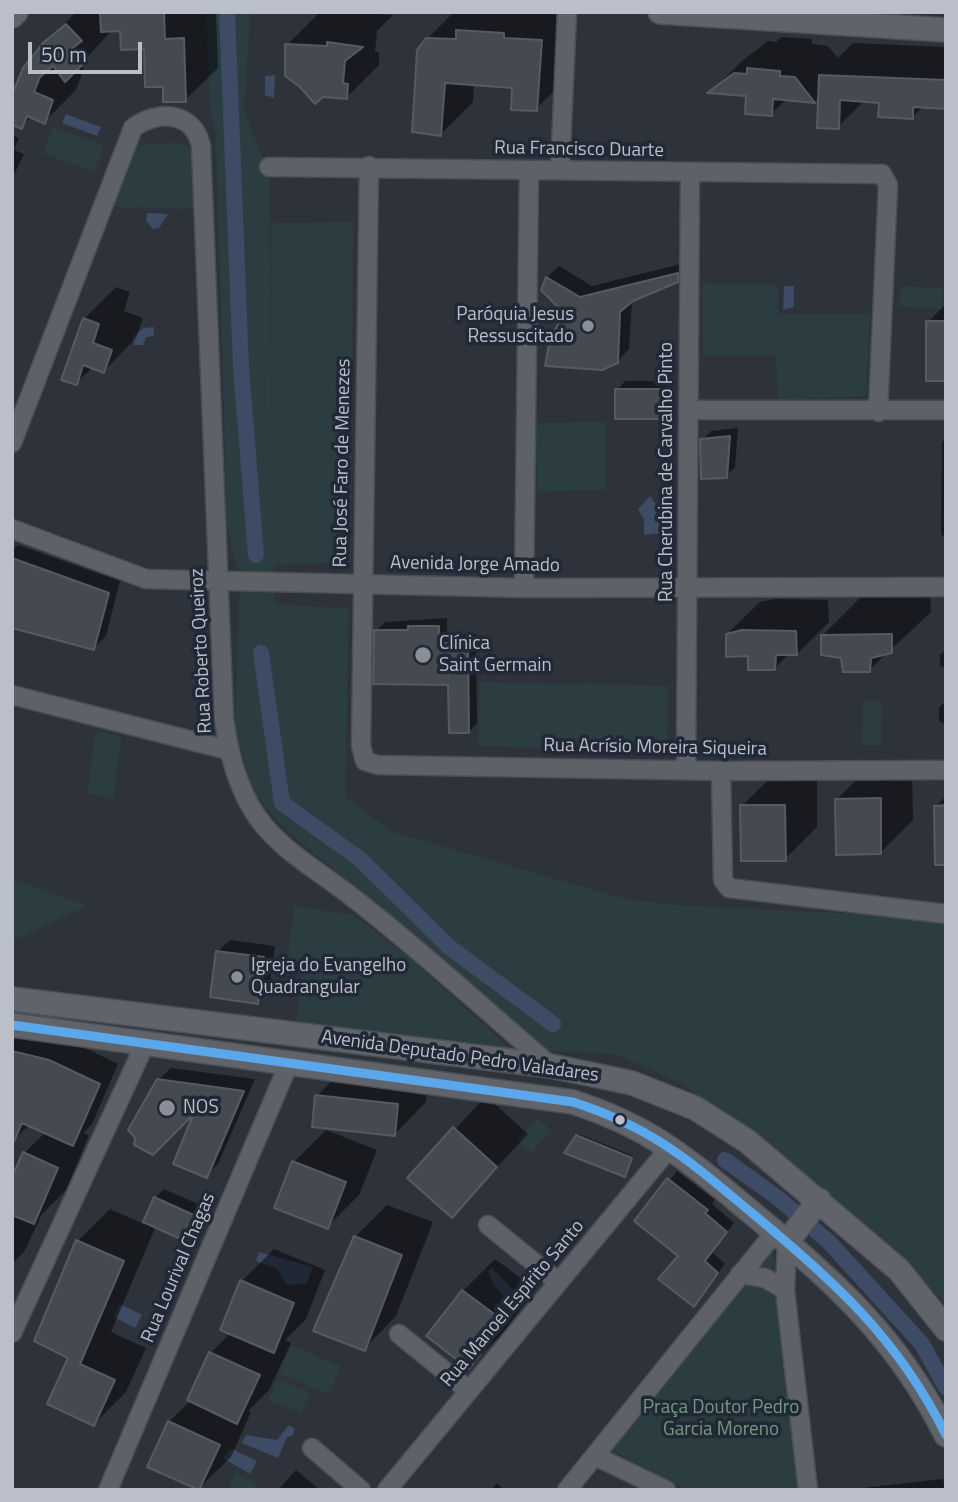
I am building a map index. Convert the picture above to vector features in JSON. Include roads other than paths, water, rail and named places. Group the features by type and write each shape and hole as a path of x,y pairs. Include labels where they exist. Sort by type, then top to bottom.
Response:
{"main road":[{"path":"12,16 16,12"},
{"path":"660,12 946,30"},
{"name":"Avenida Deputado Pedro Valadares","path":"12,999 551,1066 632,1083 695,1108 747,1141 815,1205 899,1270 946,1329"},
{"name":"Avenida Deputado Pedro Valadares","path":"12,1025 573,1102 635,1125 671,1146 785,1235 833,1281 868,1317 922,1392 946,1435"},
{"path":"239,1057 249,1045 248,1027"},
{"path":"340,1071 338,1054 347,1040"},
{"path":"785,1235 815,1205"}],"street":[{"path":"560,169 567,12"},
{"name":"Rua Roberto Queiroz","path":"12,443 133,128 142,121 165,115 180,118 197,134 201,158 220,582 223,719 228,750 250,805 265,827 289,850 353,897 551,1066"},
{"name":"Rua José Faro de Menezes","path":"365,761 361,747 369,166"},
{"name":"Rua Francisco Duarte","path":"270,167 877,173 887,178 878,412"},
{"path":"524,588 529,170"},
{"name":"Rua Cherubina de Carvalho Pinto","path":"686,770 690,173"},
{"path":"688,410 946,410"},
{"name":"Avenida Jorge Amado","path":"12,529 146,579 524,588 946,587"},
{"path":"12,695 228,750"},
{"name":"Rua Acrísio Moreira Siqueira","path":"365,761 378,765 721,771 946,770"},
{"path":"721,771 723,880 729,888 946,914"},
{"path":"12,1333 145,1044"},
{"name":"Rua Lourival Chagas","path":"107,1490 289,1063"},
{"name":"Rua Manoel Espírito Santo","path":"387,1490 671,1146"},
{"path":"488,1225 558,1282"},
{"path":"567,1490 740,1274 785,1235"},
{"path":"785,1235 785,1290 808,1490"},
{"path":"740,1274 765,1278 785,1290"},
{"path":"399,1334 469,1391"},
{"path":"312,1448 361,1490"},
{"path":"595,1456 666,1490"}],"water":[{"path":"275,75 274,98 265,95 265,76"},
{"path":"66,114 101,127 97,136 62,123"},
{"path":"147,213 168,214 159,228 153,229 146,221"},
{"path":"784,286 794,286 794,307 783,310"},
{"path":"154,327 154,336 146,337 143,345 134,345 133,336 144,328"},
{"path":"650,496 656,504 656,515 663,520 662,533 644,535 644,520 638,509"},
{"path":"259,1252 313,1267 306,1284 287,1285 276,1268 256,1261"},
{"path":"491,1267 512,1289 518,1289 518,1297 508,1299 501,1293 488,1272"},
{"path":"120,1304 142,1315 135,1328 114,1317"},
{"path":"289,1425 295,1429 292,1436 287,1437 278,1458 242,1443 246,1435 277,1440"},
{"path":"232,1449 257,1461 250,1474 223,1458"}],"waterway":[{"path":"227,12 241,367 256,555"},
{"path":"261,653 282,803 361,860 449,947 553,1024"},
{"path":"725,1160 778,1198 829,1242 922,1344 946,1388"}],"place":[{"name":"Paróquia Jesus Ressuscitado","path":"588,326"},
{"name":"Clínica Saint Germain","path":"423,655"},
{"name":"Igreja do Evangelho Quadrangular","path":"237,977"},
{"name":"NOS","path":"167,1108"}],"park label":[{"name":"Praça Doutor Pedro Garcia Moreno","path":"721,1419"}]}
